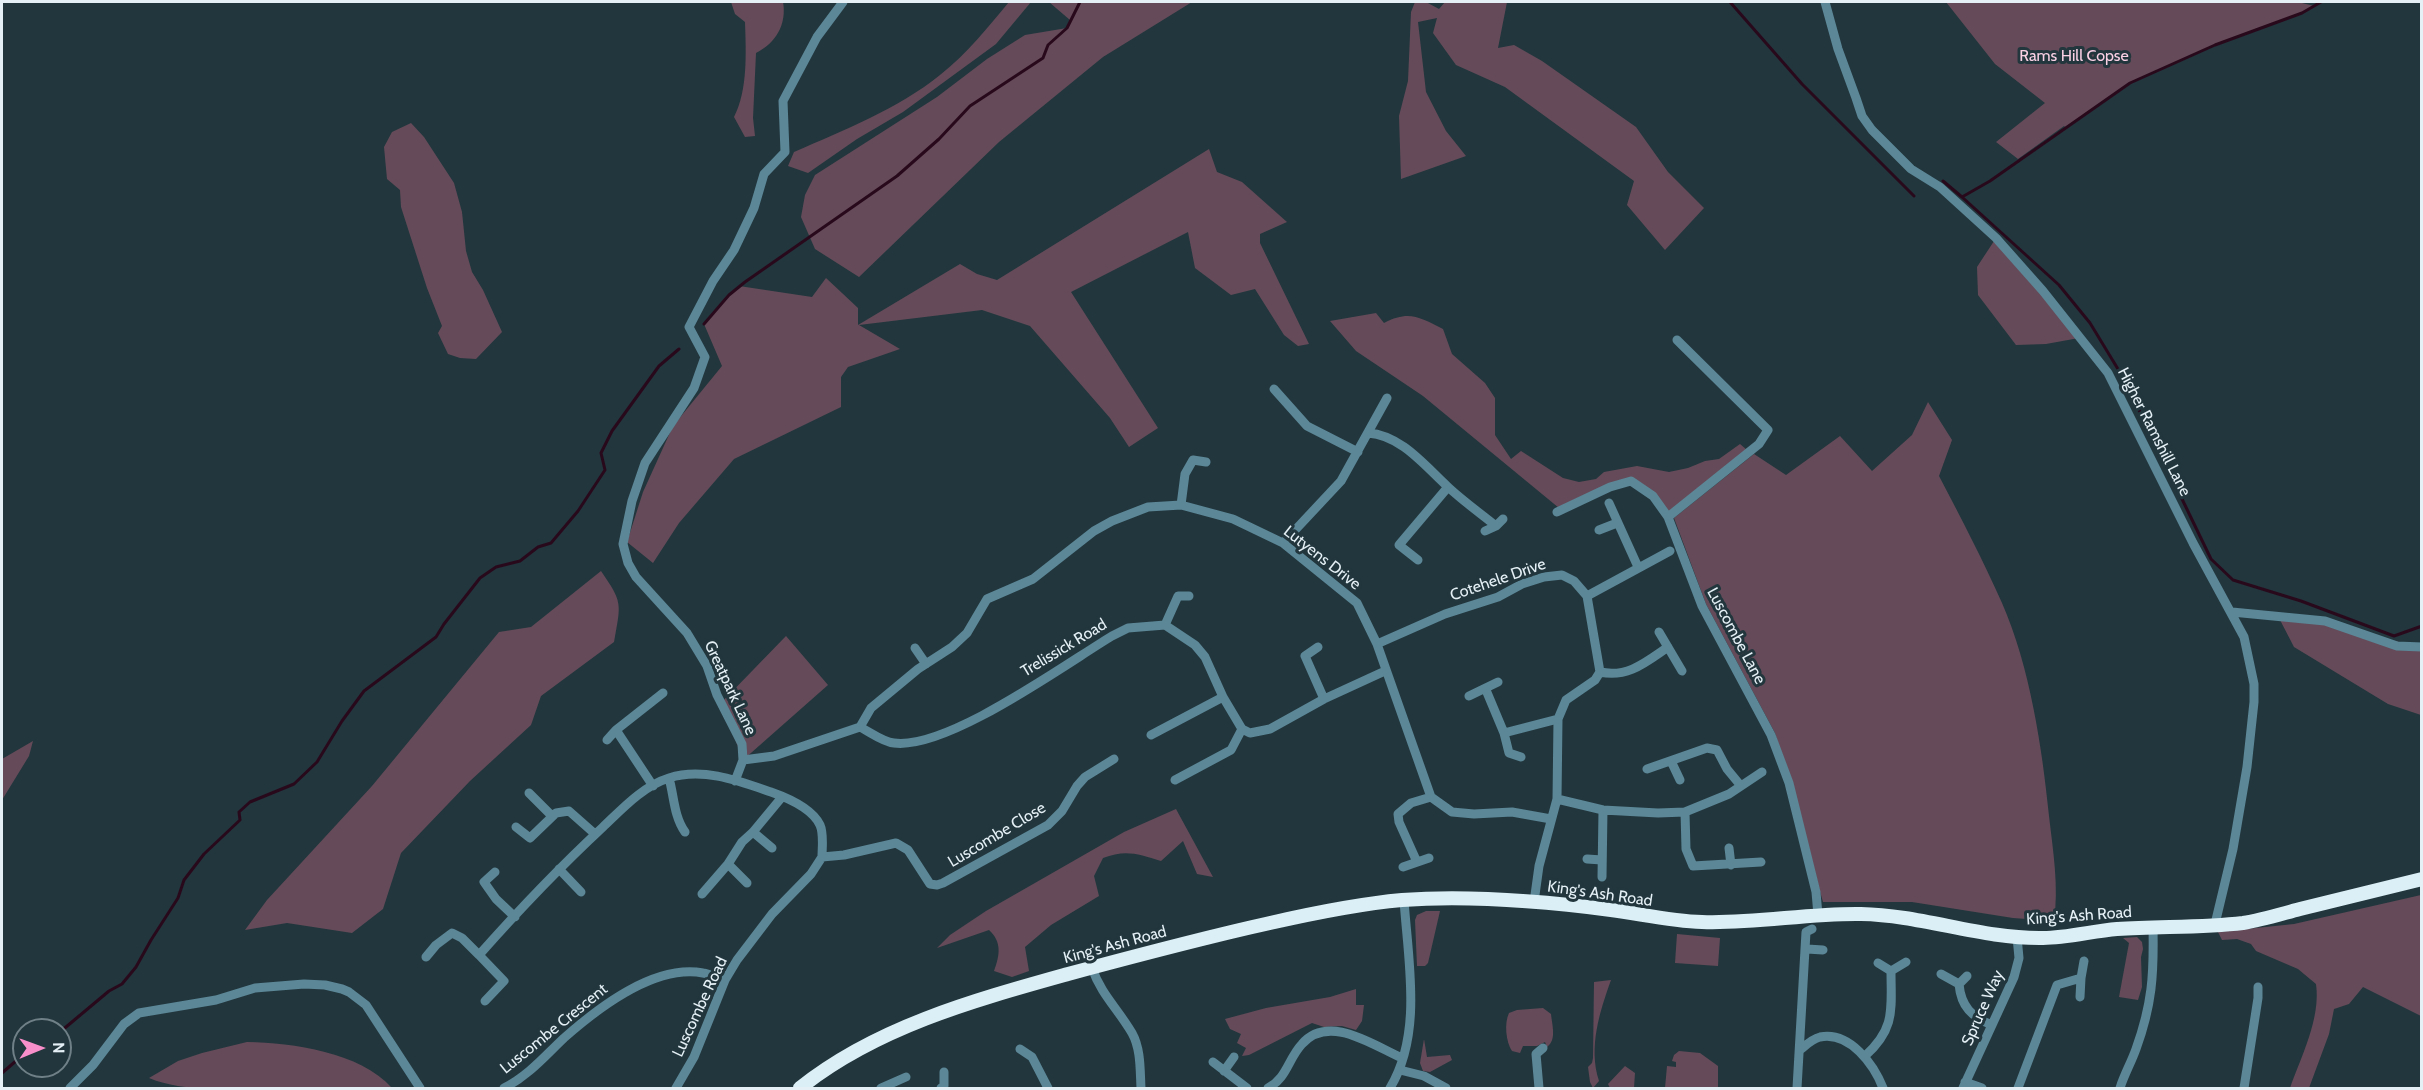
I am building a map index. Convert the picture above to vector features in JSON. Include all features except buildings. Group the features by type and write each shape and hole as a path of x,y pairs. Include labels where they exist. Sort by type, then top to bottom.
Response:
{"highway":[{"name":"King's Ash Road","path":"800,1089 843,1059 890,1034 930,1017 1092,968 1215,935 1325,910 1404,900 1465,898 1534,902 1702,922 1760,921 1818,915 1864,914 1927,921 1980,933 2047,938 2122,929 2243,923 2421,879"}],"street":[{"name":"Greatpark Lane","path":"743,760 742,744 717,695 707,666 687,633 636,577 628,563 622,544 632,501 645,463 694,388 705,357 689,327 713,281 734,250 754,208 764,174 785,152 783,101 817,37 843,2"},
{"name":"Higher Ramshill Lane","path":"1825,2 1838,49 1862,116 1872,130 1911,169 1940,186 1996,238 2043,291 2108,373 2193,543 2244,637 2254,684 2254,702 2247,767 2233,849 2215,924"},
{"path":"1557,512 1610,487 1630,481 1653,496 1668,516 1759,444 1768,430 1677,340"},
{"path":"1274,389 1307,426 1358,452"},
{"path":"1283,543 1341,481 1387,398"},
{"path":"1368,433 1380,434 1393,441 1425,464 1448,487 1499,522 1485,531"},
{"path":"1181,505 1185,474 1193,460 1189,448"},
{"path":"1193,460 1206,462"},
{"path":"1418,560 1399,545 1448,487"},
{"path":"1609,503 1638,567"},
{"name":"Lutyens Drive","path":"860,727 871,708 967,633 987,599 1033,579 1094,531 1112,521 1148,507 1181,505 1233,519 1283,543 1357,603 1377,644 1431,797"},
{"name":"Luscombe Lane","path":"1668,516 1702,606 1771,735 1792,794 1816,892 1818,915"},
{"path":"1599,530 1617,522"},
{"path":"1534,902 1539,866 1557,799 1558,719 1566,700 1595,680 1600,672 1587,596 1670,551"},
{"name":"Cotehele Drive","path":"1377,644 1445,614 1498,597 1522,584 1544,577 1562,575 1574,581 1587,596"},
{"path":"1172,587 1178,596"},
{"path":"1178,596 1189,596"},
{"path":"1178,596 1165,625 1195,645 1204,657 1223,697 1242,729 1250,733 1270,729 1324,699 1385,671"},
{"path":"2232,612 2325,621 2397,646 2421,647"},
{"name":"Trelissick Road","path":"860,727 893,743 918,741 942,734 998,706 1128,628 1165,625"},
{"path":"1659,632 1682,671"},
{"path":"1294,659 1305,656 1318,647"},
{"path":"1600,672 1613,675 1632,671 1668,647"},
{"path":"915,648 926,664"},
{"path":"1305,656 1324,699"},
{"path":"1469,696 1486,690 1498,682"},
{"path":"1486,690 1504,733 1509,753 1521,757"},
{"path":"607,740 616,730 663,693"},
{"path":"1151,735 1223,697"},
{"path":"1504,733 1558,719"},
{"path":"735,781 743,760 774,756 860,727"},
{"path":"1175,780 1231,750 1242,729"},
{"path":"616,730 653,786"},
{"path":"1647,769 1707,748 1717,750 1727,769 1741,786"},
{"name":"Luscombe Close","path":"822,857 844,855 896,843 908,850 930,884 944,883 1048,825 1057,818 1084,777 1114,759"},
{"path":"1671,761 1680,780"},
{"path":"1557,799 1603,810 1685,812 1741,786 1762,772"},
{"path":"479,955 595,834 634,798 669,778 702,774 726,777 782,796 809,811 820,825 822,857"},
{"path":"669,778 676,800 678,821 685,832"},
{"path":"529,793 552,816"},
{"path":"702,894 728,864 742,842 782,796"},
{"path":"1417,862 1399,822 1398,814 1411,803 1431,797 1452,812 1474,814 1512,812 1551,819"},
{"path":"516,827 530,838 556,813 569,810 595,834"},
{"path":"1602,877 1603,810"},
{"path":"1685,812 1686,849 1693,866 1761,862"},
{"path":"753,832 772,848"},
{"path":"1729,848 1731,865"},
{"name":"Luscombe Road","path":"676,1089 694,1057 725,980 737,960 772,914 811,874 822,857"},
{"path":"1403,867 1429,858"},
{"path":"1587,859 1602,860"},
{"path":"728,864 747,883"},
{"path":"559,870 581,892"},
{"path":"495,872 484,882 496,899 515,917"},
{"path":"1390,1089 1400,1070 1410,1022 1411,1004 1404,900"},
{"path":"2120,1089 2136,1050 2150,1000 2154,969 2153,928"},
{"path":"1797,1089 1807,949 1806,932 1812,929"},
{"path":"426,957 436,945 452,933 462,938 504,981 485,1001"},
{"name":"Spruce Way","path":"1964,1085 2014,977 2019,958 2017,937"},
{"path":"1807,949 1823,950"},
{"path":"2080,997 2084,961"},
{"path":"1891,971 1906,962"},
{"path":"1878,963 1891,971"},
{"path":"1092,968 1098,985 1133,1034 1139,1057 1141,1089"},
{"path":"1864,1056 1873,1049 1888,1026 1891,1012 1891,971"},
{"name":"Luscombe Crescent","path":"504,1089 537,1065 571,1033 621,994 660,977 679,974 703,973 725,980"},
{"path":"1941,974 1959,984"},
{"path":"1959,984 1967,976"},
{"path":"2018,1089 2057,985 2081,978"},
{"path":"70,1089 93,1065 124,1024 139,1013 216,1000 255,988 304,984 326,985 342,989 366,1005 420,1089"},
{"path":"1959,984 1960,994 1970,1014 1992,1025"},
{"path":"2244,1089 2258,987"},
{"path":"1268,1089 1283,1077 1301,1044 1321,1033 1341,1032 1402,1059"},
{"path":"1800,1050 1821,1037 1835,1038 1852,1045 1864,1056 1883,1089"},
{"path":"1032,1057 1039,1048"},
{"path":"1020,1049 1032,1057 1048,1089"},
{"path":"1536,1051 1539,1089"},
{"path":"1224,1071 1234,1057"},
{"path":"1213,1062 1247,1089"},
{"path":"1400,1070 1424,1076 1446,1089"},
{"path":"944,1072 944,1088"},
{"path":"881,1089 896,1086 906,1077"},
{"path":"1964,1085 1982,1089"}],"green space":[{"path":"731,2 783,2 783,18 778,32 769,44 756,53 753,118 755,136 745,137 734,117 742,95 746,58 745,22 735,14"},
{"path":"1009,2 1031,2 996,44 903,112 857,139 808,173 788,166 794,152 889,109 924,87 977,40"},
{"path":"1049,2 1192,2 1103,57 999,142 859,277 815,249 801,217 805,195 815,175 937,97 987,59 1025,35 1067,28 1070,20"},
{"path":"1415,2 1426,2 1439,9 1445,2 1507,2 1498,48 1514,45 1542,61 1636,127 1668,172 1704,208 1665,250 1627,205 1634,181 1505,87 1456,65 1433,33 1437,18 1418,22 1426,92 1446,131 1466,156 1401,179 1399,116 1408,81 1411,12"},
{"name":"Rams Hill Copse","path":"1946,2 2298,2 2314,6 2302,13 2215,45 2131,83 2018,159 1996,142 2045,103 1995,64"},
{"path":"411,123 424,137 454,183 462,212 466,251 472,272 502,332 476,359 460,358 448,354 438,333 442,326 427,288 401,207 400,190 387,179 384,147 392,132"},
{"path":"1209,149 1217,172 1242,182 1287,222 1260,234 1260,243 1309,344 1298,346 1284,335 1255,289 1231,295 1195,268 1188,232 1071,292 1158,428 1129,447 1110,418 1030,326 982,310 859,325 900,349 848,367 841,377 841,407 734,459 679,523 653,563 627,542 643,492 673,426 722,366 704,324 739,286 812,297 826,278 858,308 858,325 960,264 977,274 997,280"},
{"path":"1996,238 2079,338 2046,344 2016,345 1978,295 1977,267"},
{"path":"1376,313 1384,323 1407,316 1427,321 1443,329 1452,354 1485,383 1495,398 1495,435 1511,459 1521,451 1563,478 1579,482 1596,479 1604,472 1637,466 1669,472 1688,468 1705,461 1719,459 1740,444 1747,450 1669,513 1633,478 1559,508 1423,396 1356,351 1330,321"},
{"path":"1928,402 1952,440 1939,476 2002,603 2027,680 2043,763 2054,855 2056,895 2054,921 2013,918 1912,902 1823,902 1775,733 1706,604 1674,518 1754,454 1786,475 1840,436 1872,471 1912,435"},
{"path":"601,571 617,597 619,611 614,642 541,696 531,725 470,781 401,853 383,909 352,933 287,923 245,930 267,900 372,786 499,632 531,627"},
{"path":"2279,618 2333,626 2421,647 2421,715 2388,704 2294,647"},
{"path":"786,636 828,685 743,760 721,703"},
{"path":"33,741 29,756 2,800 2,759"},
{"path":"1176,809 1213,877 1197,874 1183,841 1161,861 1125,853 1103,858 1094,876 1099,896 1051,925 1025,947 1029,971 1012,977 994,971 999,949 996,939 989,930 937,948 950,935 986,911 1124,832"},
{"path":"2421,895 2421,1016 2363,987 2349,1004 2334,1009 2329,1034 2309,1088 2290,1088 2313,1024 2317,997 2316,984 2298,969 2256,951 2251,944 2237,939 2222,940 2218,932 2294,924"},
{"path":"1426,911 1440,911 1428,963 1425,966 1417,966 1415,920 1417,915"},
{"path":"1677,934 1720,938 1718,966 1675,963"},
{"path":"2137,937 2142,942 2143,949 2142,987 2138,1000 2119,997 2129,943 2123,938"},
{"path":"1611,980 1597,1029 1595,1055 1599,1081 1593,1088 1588,1067 1593,1058 1594,982"},
{"path":"1356,989 1356,1005 1364,1005 1362,1021 1356,1030 1342,1026 1324,1027 1312,1023 1249,1055 1242,1056 1246,1048 1237,1043 1241,1034 1230,1029 1225,1019 1266,1008 1330,997"},
{"path":"1543,1008 1551,1014 1553,1032 1550,1044 1547,1047 1545,1042 1537,1046 1523,1046 1520,1053 1512,1051 1506,1032 1509,1013 1517,1010"},
{"path":"1424,1039 1427,1057 1450,1055 1452,1060 1430,1072 1423,1071 1420,1063"},
{"path":"247,1042 305,1048 344,1058 378,1076 392,1088 201,1088 183,1087 149,1078 178,1061"},
{"path":"1679,1051 1700,1053 1718,1066 1718,1088 1665,1088 1667,1066 1676,1067 1676,1062 1672,1061 1674,1055"},
{"path":"1625,1066 1635,1073 1634,1088 1610,1088 1608,1084"}],"waterway":[{"path":"704,324 729,295 745,282 897,176 939,139 970,106 1043,58 1048,45 1067,28 1080,2"},
{"path":"1730,2 1802,84 1914,196"},
{"path":"1943,181 1962,197 1990,181 2130,83 2215,45 2302,13 2321,2"},
{"path":"1962,197 2059,285 2090,323 2124,379 2211,559 2233,580 2301,601 2394,636 2422,626"},
{"path":"72,1022 109,991 122,984 136,967 178,898 184,880 204,854 240,820 239,812 250,802 294,784 317,762 364,691 436,637 480,578 496,567 520,561 538,547 551,543 578,511 605,470 601,453 612,431 659,366 679,349"},
{"path":"2,1073 12,1064"}]}
